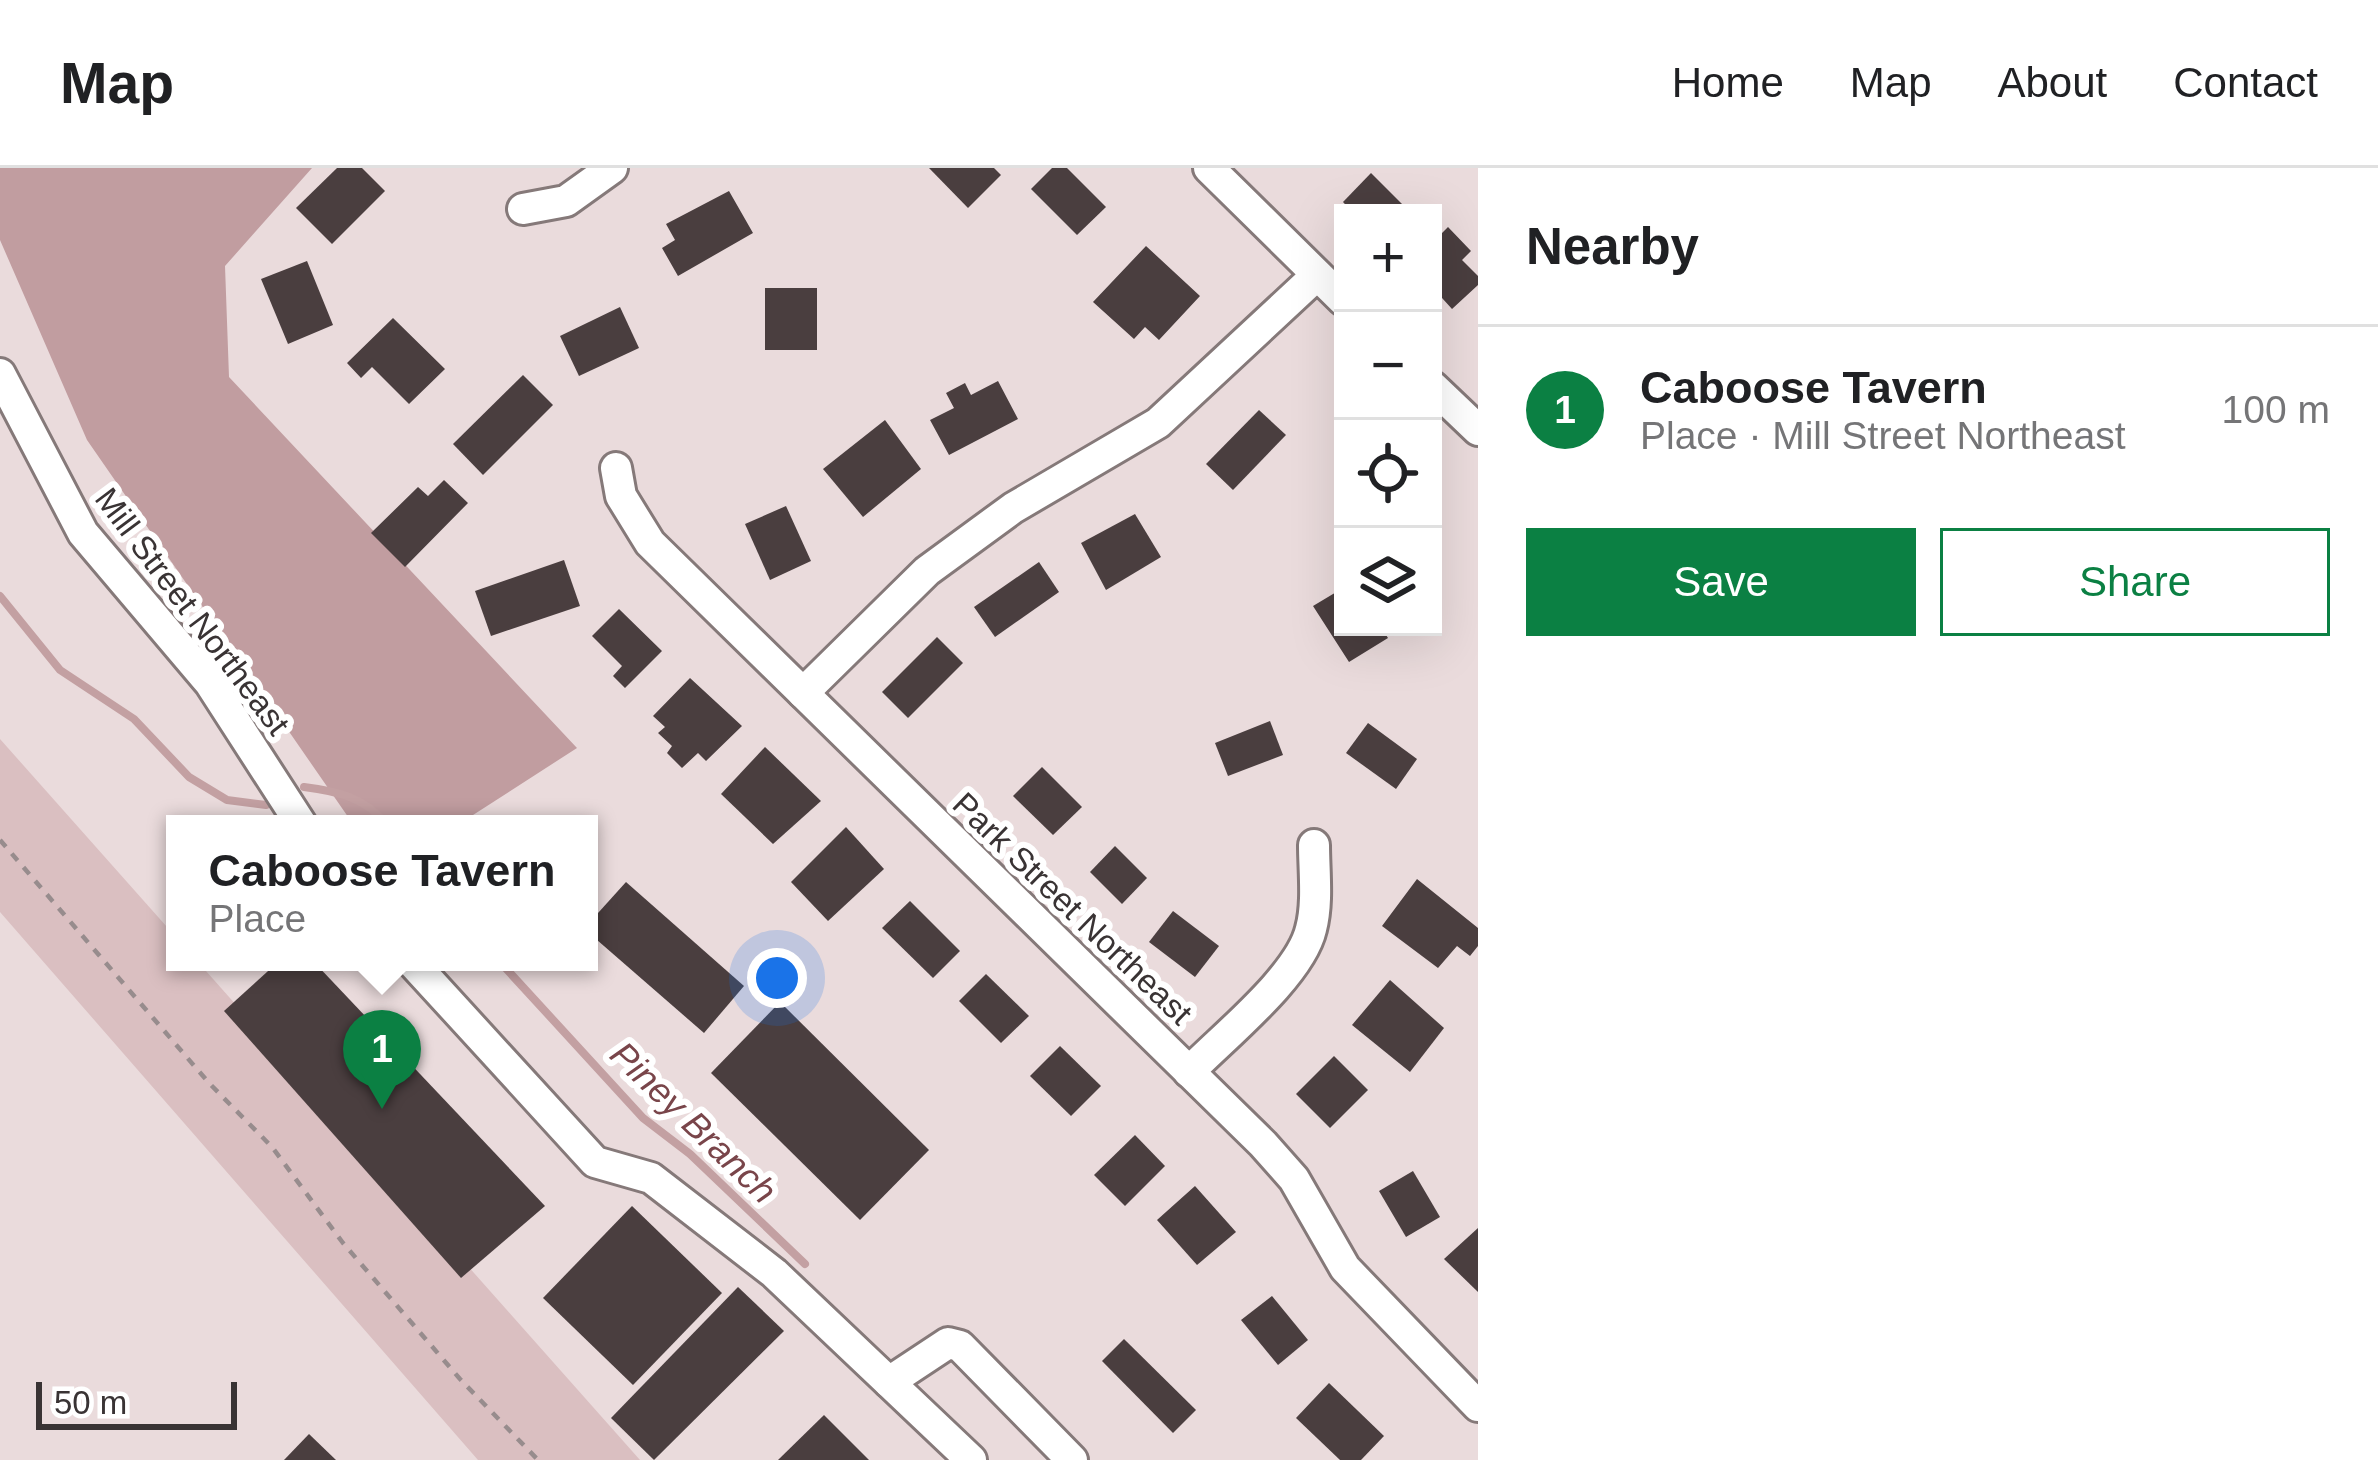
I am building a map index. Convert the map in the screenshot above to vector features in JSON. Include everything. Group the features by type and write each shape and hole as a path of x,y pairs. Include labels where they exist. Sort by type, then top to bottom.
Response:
{"street":[{"path":"523,209 566,201 612,168"},
{"path":"1209,168 1334,291"},
{"path":"802,693 927,571 1013,508 1158,422 1317,275"},
{"name":"Mill Street Northeast","path":"0,374 82,533 210,683 295,815"},
{"path":"1442,396 1478,430"},
{"name":"Park Street Northeast","path":"616,468 621,496 650,543 1190,1072 1294,1180 1345,1268 1478,1406"},
{"path":"1190,1072 1288,970 1307,943 1313,925 1314,844"},
{"path":"420,971 596,1162 651,1178 774,1273 971,1460"},
{"path":"889,1382 948,1343 960,1346 1072,1460"}],"path":[{"path":"0,840 209,1083 259,1132 343,1243 452,1370 538,1460"}],"shaded area":[{"path":"0,168 312,168 225,266 229,377 577,748 473,815 347,815 87,440 0,240"},
{"path":"0,739 166,926 166,971 206,971 640,1460 478,1460 0,912"}],"building":[{"path":"337,168 362,168 385,191 332,244 296,208"},
{"path":"929,168 994,168 1001,175 968,208"},
{"path":"1052,168 1067,168 1106,207 1077,235 1031,189"},
{"path":"1371,173 1402,204 1345,204"},
{"path":"729,191 753,233 678,276 662,248 675,240 666,224"},
{"path":"1448,227 1471,251 1462,260 1478,276 1478,285 1452,309 1442,298 1442,233"},
{"path":"1146,246 1200,296 1159,340 1145,327 1134,339 1093,302"},
{"path":"307,261 333,325 288,344 261,279"},
{"path":"765,288 817,288 817,350 765,350"},
{"path":"620,307 639,348 579,376 560,336"},
{"path":"393,318 445,369 409,404 372,367 361,378 347,363"},
{"path":"523,375 553,405 483,475 453,444"},
{"path":"998,381 1018,419 949,455 930,420 954,408 946,393 965,383 971,395"},
{"path":"1259,410 1286,435 1233,490 1206,464"},
{"path":"885,420 921,469 863,517 823,469"},
{"path":"444,480 468,503 405,567 371,533 418,487 428,496"},
{"path":"786,506 811,561 770,580 745,524"},
{"path":"1135,514 1161,557 1106,590 1081,543"},
{"path":"564,560 580,606 491,636 475,591"},
{"path":"1039,562 1059,592 995,637 974,607"},
{"path":"1334,593 1334,636 1388,638 1349,662 1313,606"},
{"path":"619,609 662,651 625,688 613,676 622,666 592,636"},
{"path":"937,637 963,663 908,718 882,692"},
{"path":"690,678 742,726 706,761 698,753 682,768 667,753 672,746 658,733 665,727 653,716"},
{"path":"1270,721 1283,755 1228,776 1215,743"},
{"path":"1368,723 1417,759 1396,789 1346,753"},
{"path":"765,747 821,801 773,844 721,794"},
{"path":"1042,767 1082,807 1053,835 1013,796"},
{"path":"846,827 884,869 828,921 791,882"},
{"path":"1115,846 1147,878 1122,904 1090,872"},
{"path":"1417,879 1478,928 1478,946 1470,956 1457,946 1438,968 1382,926"},
{"path":"626,882 744,986 704,1033 598,941 598,913"},
{"path":"910,901 960,951 933,978 882,928"},
{"path":"1173,911 1219,946 1195,977 1149,942"},
{"path":"268,971 323,971 545,1206 461,1278 224,1011"},
{"path":"986,974 1029,1016 1001,1043 959,1001"},
{"path":"1390,980 1444,1028 1410,1072 1352,1025"},
{"path":"780,1002 929,1150 860,1220 711,1073"},
{"path":"1060,1046 1101,1086 1071,1116 1030,1076"},
{"path":"1334,1056 1368,1090 1330,1128 1296,1094"},
{"path":"1135,1135 1165,1166 1125,1206 1094,1175"},
{"path":"1413,1171 1440,1217 1406,1237 1379,1191"},
{"path":"1195,1186 1236,1232 1197,1265 1157,1220"},
{"path":"632,1206 722,1293 633,1385 543,1298"},
{"path":"1478,1228 1478,1292 1444,1259"},
{"path":"738,1287 784,1331 654,1460 611,1418"},
{"path":"1272,1296 1308,1340 1278,1365 1241,1320"},
{"path":"1124,1339 1196,1410 1173,1433 1102,1361"},
{"path":"1329,1383 1384,1436 1361,1460 1340,1460 1296,1418"},
{"path":"824,1415 869,1460 778,1460"},
{"path":"309,1434 336,1460 284,1460"}],"waterway":[{"name":"Piney Branch","path":"0,596 60,670 134,719 189,777 227,800 266,805"},
{"name":"Piney Branch","path":"304,787 349,797 377,815"},
{"name":"Piney Branch","path":"508,971 643,1118 690,1154 805,1264"}],"place":[{"name":"Caboose Tavern","path":"382,1109"}]}
